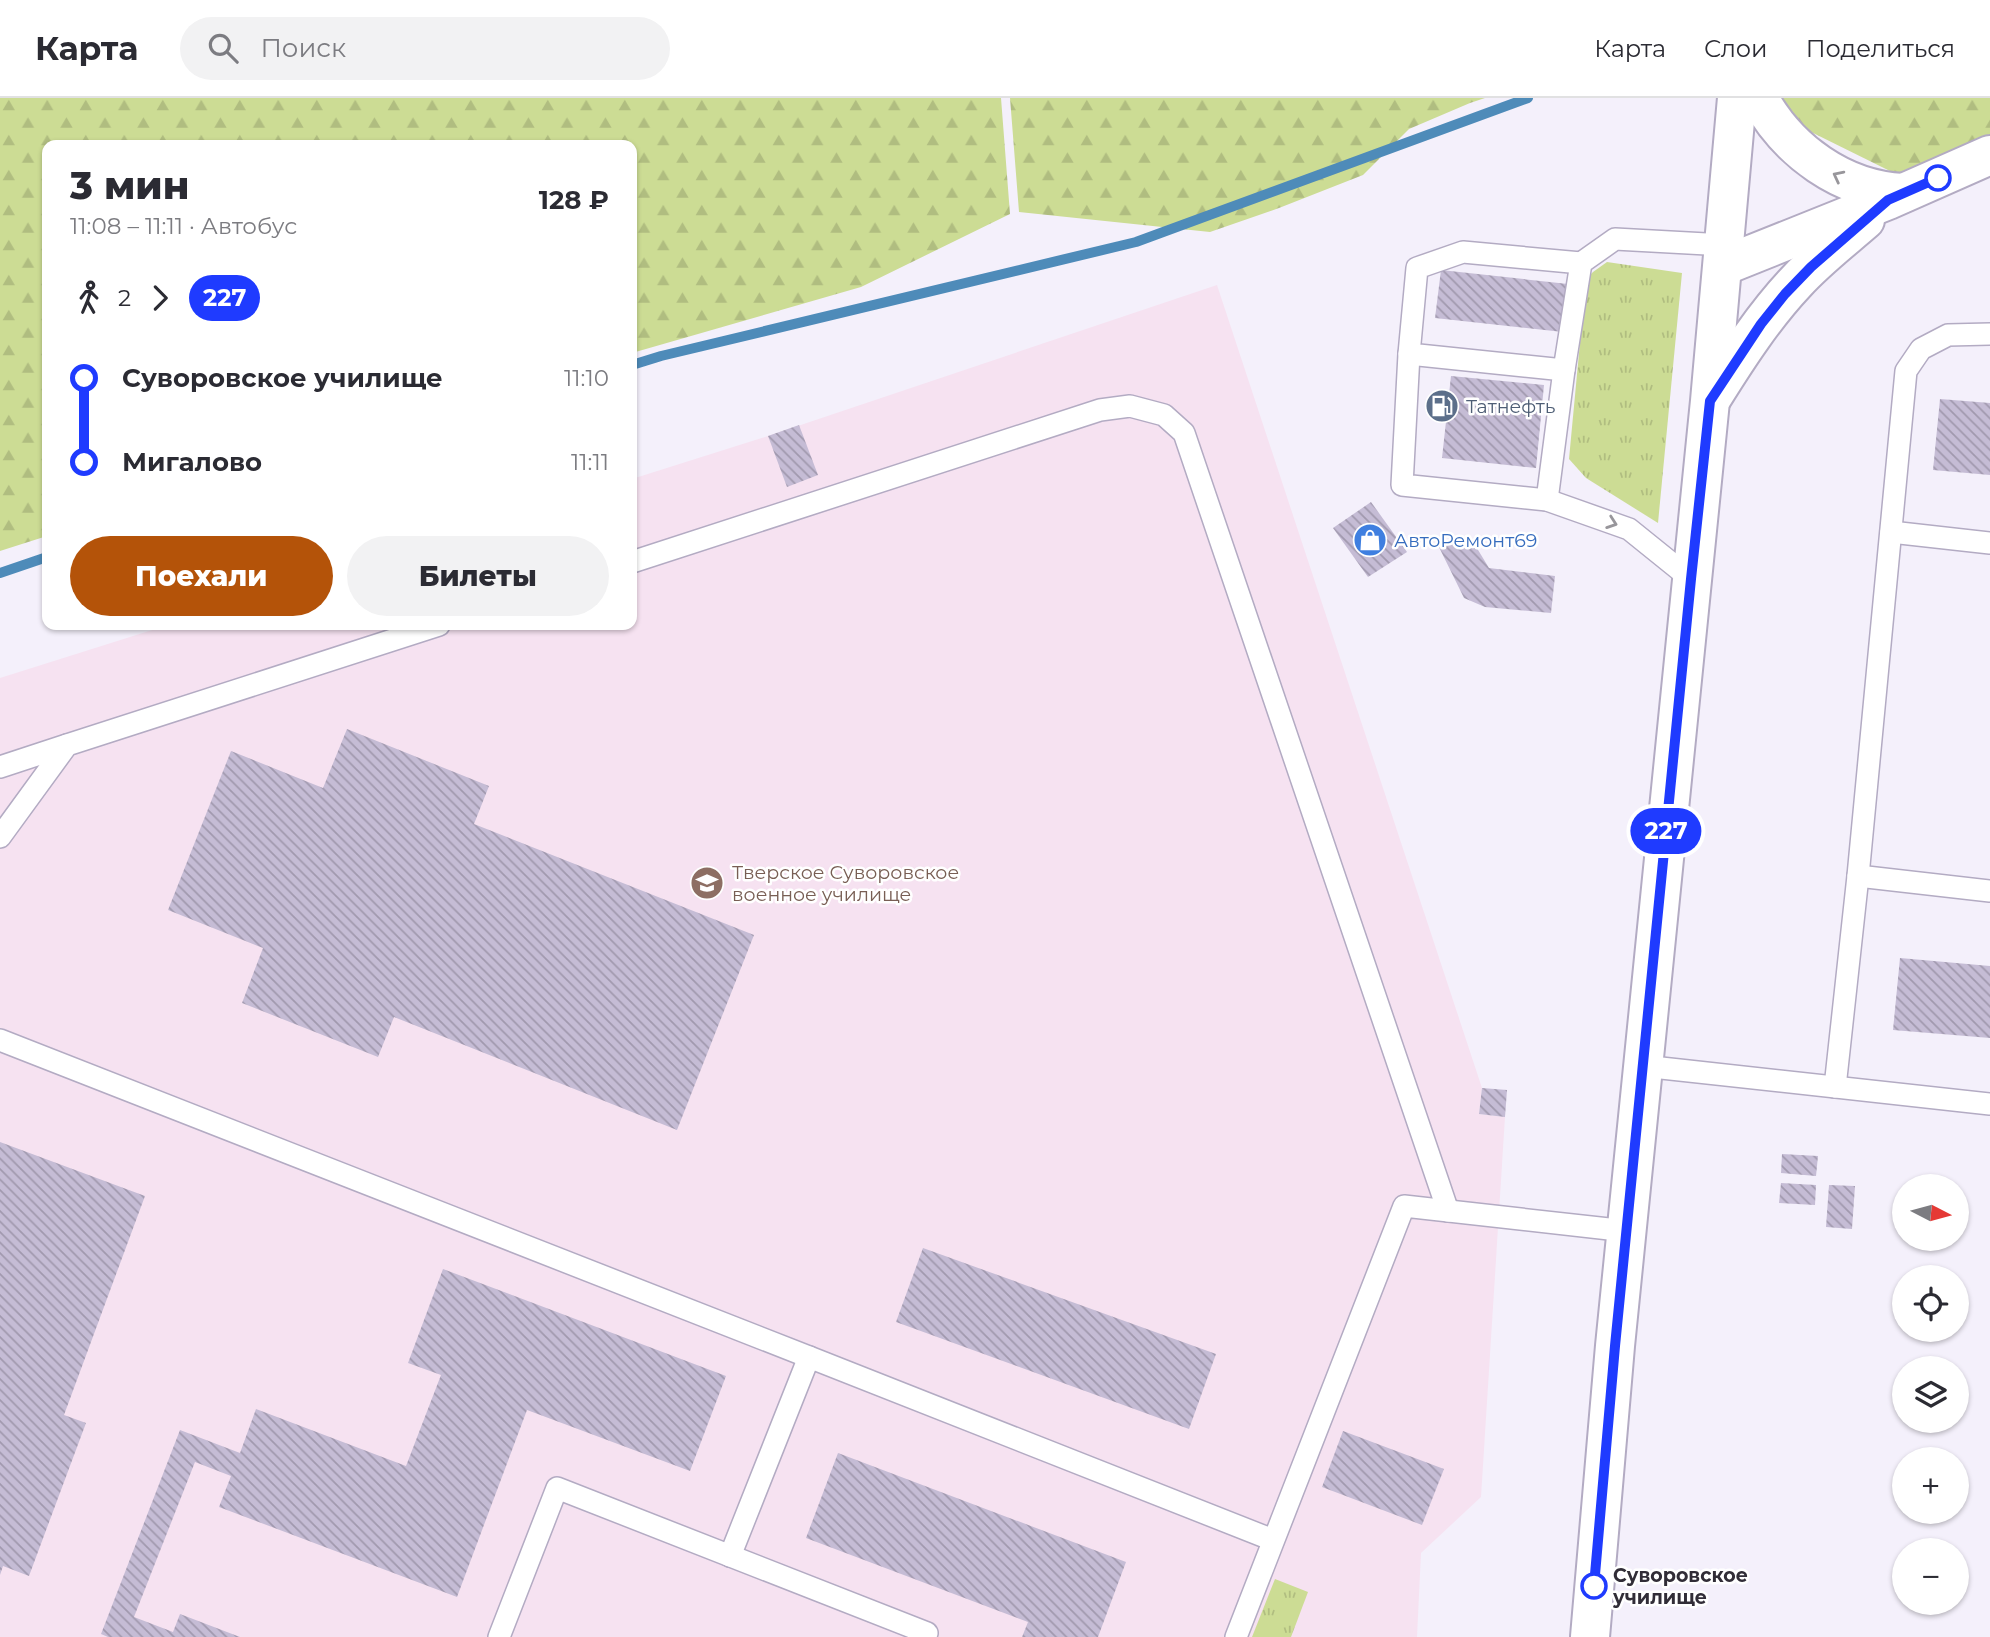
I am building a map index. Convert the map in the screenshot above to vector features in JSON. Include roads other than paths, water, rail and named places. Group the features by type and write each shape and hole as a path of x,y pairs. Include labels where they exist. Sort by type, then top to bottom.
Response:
{"street":[{"path":"1590,1637 1737,98"},
{"path":"1759,98 1785,135 1811,159 1825,169 1857,184 1896,197"},
{"path":"1724,255 1896,197 1990,155"},
{"path":"1710,401 1749,339 1785,294 1825,253 1896,197"}],"lane":[{"path":"1691,579 1629,529 1547,500 1402,485 1417,268 1463,252 1581,263 1615,239 1724,255"},
{"path":"1547,500 1563,370 1581,263"},
{"path":"1835,1087 1906,371 1922,349 1948,335 1990,334"},
{"path":"1409,354 1563,370"},
{"path":"637,560 1100,411 1130,406 1164,415 1184,433 1448,1211"},
{"path":"1891,532 1990,543"},
{"path":"0,767 424,630"},
{"path":"0,837 67,745"},
{"path":"1858,876 1990,891"},
{"path":"0,1040 1273,1540"},
{"path":"1643,1066 1990,1104"},
{"path":"1236,1637 1405,1206 1627,1231"},
{"path":"730,1556 808,1357"},
{"path":"499,1637 557,1488 927,1633 925,1637"}],"waterway":[{"path":"637,363 1136,242 1528,98"},
{"path":"0,573 42,559"}],"place":[{"name":"Татнефть","path":"1442,406"},
{"name":"АвтоРемонт69","path":"1370,540"},
{"name":"Тверское Суворовское военное училище","path":"707,883"},
{"name":"Суворовское училище","path":"1594,1586"}]}
